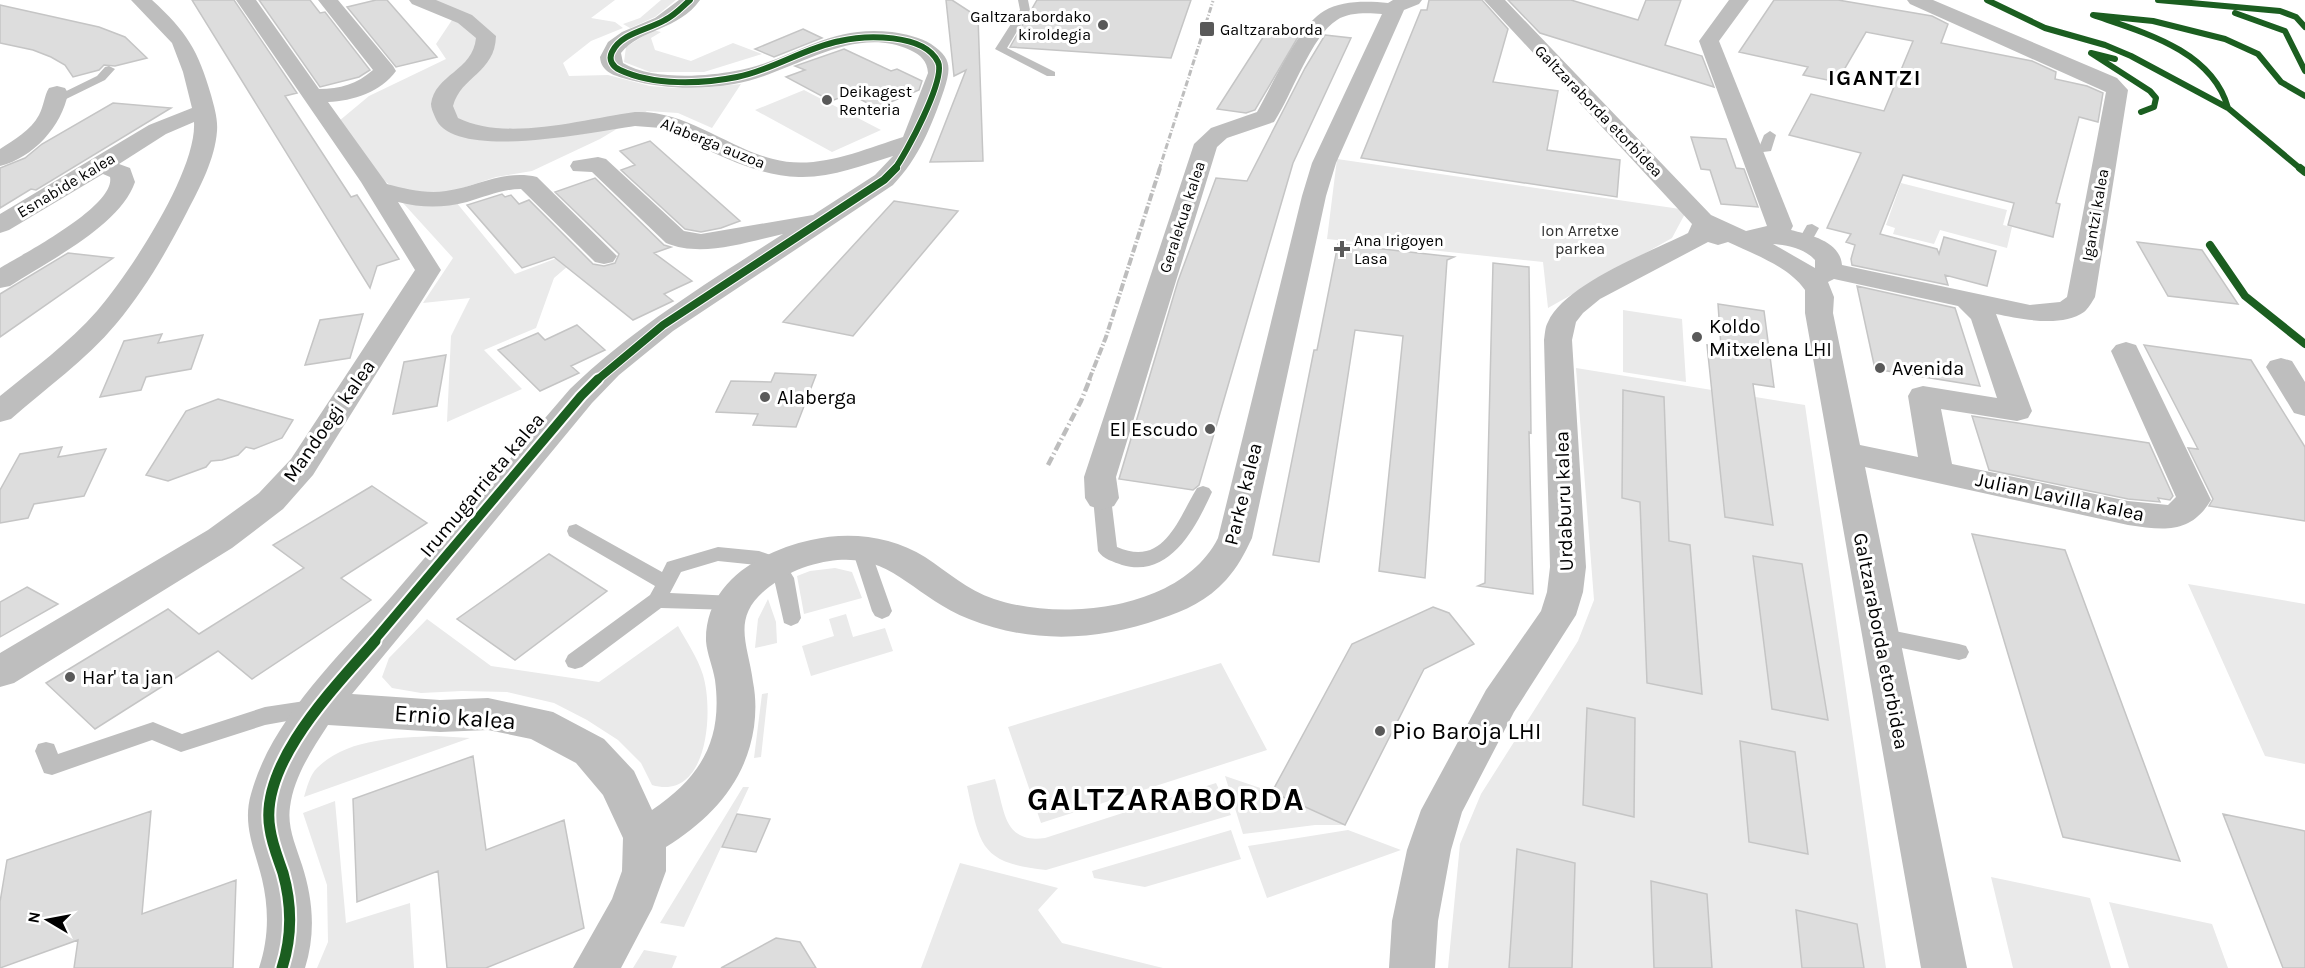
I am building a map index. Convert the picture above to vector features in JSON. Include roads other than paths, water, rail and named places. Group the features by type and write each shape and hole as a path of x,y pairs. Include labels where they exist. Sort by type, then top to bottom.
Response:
{"street":[{"path":"0,412 106,318 126,291 184,196 204,142 205,121 182,43 141,0"},
{"path":"246,0 377,189 407,198 428,200 454,198 508,180 528,182 604,256"},
{"path":"328,0 385,71"},
{"name":"Alaberga auzoa","path":"419,0 465,19 486,36 488,48 480,62 449,90 442,104 443,116 450,124 461,129 489,134 524,135 634,119 653,120 667,122 766,165 800,170 843,164 911,142"},
{"path":"690,0 669,18 618,45 611,53 610,62 613,67 651,78 720,80 752,74 836,42 880,38 910,42 933,54 938,62 939,74 911,142"},
{"name":"Galtzaraborda etorbidea","path":"1494,0 1716,235 1750,266 1797,292 1819,314"},
{"path":"1739,0 1709,41 1780,226 1776,235"},
{"name":"Igantzi kalea","path":"1765,275 1858,274 2016,311 2048,314 2075,306 2081,297 2117,90 2109,83 1917,0"},
{"name":"Geralekua kalea","path":"1102,498 1100,477 1206,144 1219,133 1266,117 1315,29 1328,16 1347,10 1403,5"},
{"name":"Parke kalea","path":"644,838 681,815 709,788 721,768 731,738 736,707 734,682 724,642 726,621 734,603 746,586 775,564 829,549 861,549 891,555 905,562 934,585 961,601 987,610 1038,621 1092,623 1119,618 1177,598 1200,585 1228,556 1235,538 1314,196 1324,164 1403,5"},
{"path":"312,95 333,96 356,92 373,83 385,71"},
{"path":"333,124 339,113 381,83 385,71"},
{"path":"0,159 20,147 40,130 56,105 57,96"},
{"name":"Esnabide kalea","path":"0,225 132,146 205,121"},
{"name":"Irumugarrieta kalea","path":"282,968 286,959 291,907 271,840 269,808 279,773 318,708 581,396 608,369 663,325 891,174 905,157 911,142"},
{"path":"0,280 96,218 111,205 123,182 121,173 100,164"},
{"path":"582,166 598,164 675,237 687,242 701,242 822,220"},
{"name":"Mandoegi kalea","path":"0,672 247,520 271,501 302,466 428,270 377,189"},
{"path":"1716,235 1808,235 1828,259 1819,274"},
{"name":"Galtzaraborda etorbidea","path":"1716,235 1819,274 1817,286 1821,297 1819,314 1944,968"},
{"name":"Urdaburu kalea","path":"1412,968 1415,921 1429,850 1442,810 1500,701 1558,615 1565,592 1568,567 1558,340 1562,322 1573,307 1590,293 1716,235"},
{"path":"1938,472 1923,396 2017,411 1984,316 1967,299"},
{"name":"Julian Lavilla kalea","path":"1845,452 2128,513 2156,517 2177,516 2194,500 2126,351"},
{"path":"2281,367 2305,406"},
{"name":"Ernio kalea","path":"318,708 440,716 488,714 539,724 590,751 619,784 644,838"},
{"path":"596,968 630,909 644,871 644,838"}],"lane":[{"path":"1023,0 1025,10 1001,49 1051,74"},
{"path":"57,96 102,78 109,69"},
{"path":"1752,151 1766,148 1770,135"},
{"path":"1102,498 1108,551 1122,559 1143,562 1168,548 1189,523 1203,492"},
{"path":"576,531 662,592 734,603"},
{"path":"861,549 882,611"},
{"path":"576,662 662,592 674,567 718,554 759,558 775,564 784,578 791,618"},
{"path":"1880,636 1959,652"},
{"path":"45,751 52,766 153,731 181,743 260,716 288,710 318,708"}],"railway":[{"path":"1159,170 1213,1"},
{"path":"1089,380 1106,337 1160,168"},
{"path":"1048,465 1090,379"}],"place":[{"name":"Galtzarabordako kiroldegia","path":"1103,25"},
{"name":"Galtzaraborda","path":"1207,29"},
{"name":"Deikagest Renteria","path":"827,100"},
{"name":"Ana Irigoyen Lasa","path":"1342,249"},
{"name":"Koldo Mitxelena LHI","path":"1697,337"},
{"name":"Avenida","path":"1880,368"},
{"name":"Alaberga","path":"765,397"},
{"name":"El Escudo","path":"1210,429"},
{"name":"Har' ta jan","path":"70,677"},
{"name":"Pio Baroja LHI","path":"1380,731"}],"district":[{"name":"IGANTZI","path":"1875,78"},
{"name":"GALTZARABORDA","path":"1166,799"}],"park label":[{"name":"Ion Arretxe parkea","path":"1580,239"}]}
